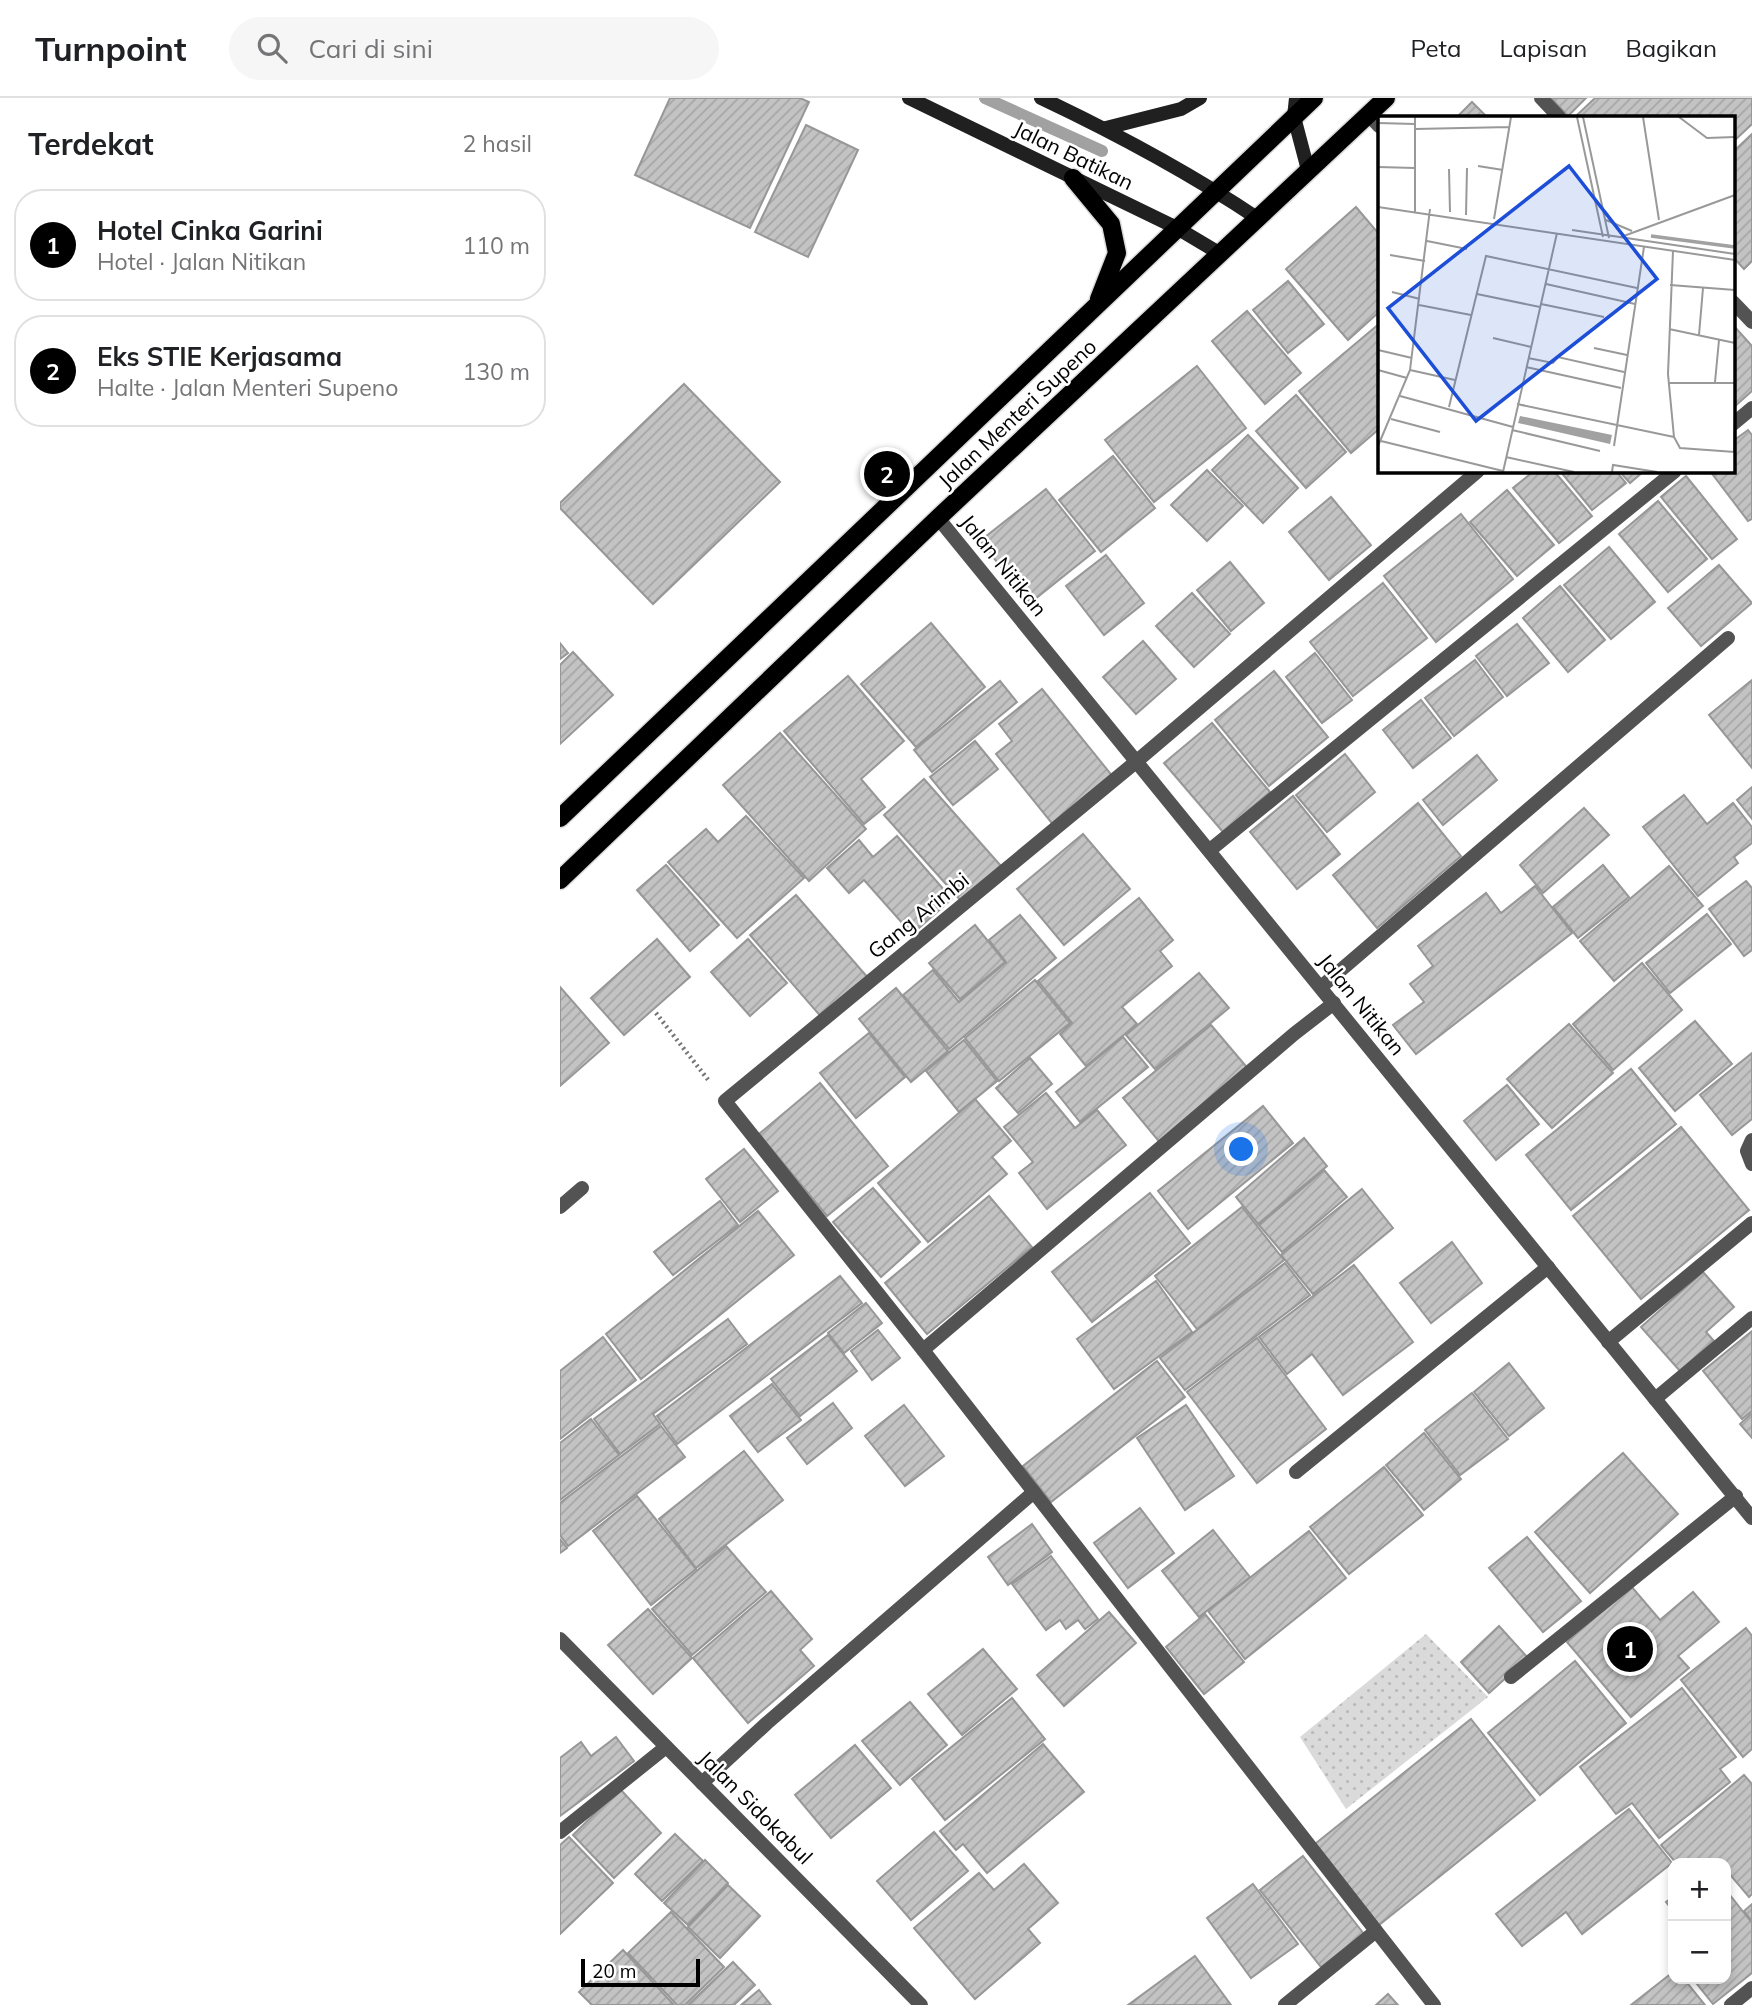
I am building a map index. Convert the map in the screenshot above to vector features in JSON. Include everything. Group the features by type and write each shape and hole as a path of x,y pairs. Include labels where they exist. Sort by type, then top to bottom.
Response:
{"main road":[{"name":"Jalan Batikan","path":"909,98 1177,228 1219,253"},
{"name":"Jalan Batikan","path":"1041,98 1106,128 1216,191 1257,218"},
{"path":"1106,128 1181,108 1200,98"},
{"path":"1296,98 1294,117 1308,170"},
{"name":"Jalan Menteri Supeno","path":"560,818 1314,98"},
{"name":"Jalan Menteri Supeno","path":"560,880 1219,253 1308,170 1373,120 1386,98"},
{"path":"1073,177 1111,224 1117,253 1096,305"}],"street":[{"path":"1541,98 1558,116"},
{"path":"1734,303 1752,322"},
{"path":"1734,423 1752,408"},
{"name":"Gang Arimbi","path":"725,1101 1137,761 1477,472"},
{"path":"1210,850 1674,472"},
{"name":"Jalan Nitikan","path":"938,518 1752,1518"},
{"path":"1321,987 1728,638"},
{"path":"923,1350 1294,1034 1334,1003"},
{"path":"725,1101 923,1350 1434,2005"},
{"path":"1752,1140 1747,1151 1752,1164"},
{"path":"560,1207 582,1188"},
{"path":"1608,1342 1752,1223"},
{"path":"1296,1472 1548,1266"},
{"path":"1655,1399 1752,1318"},
{"path":"702,1783 777,1714 1034,1492"},
{"path":"1511,1677 1736,1496"},
{"name":"Jalan Sidokabul","path":"560,1639 921,2005"},
{"path":"560,1832 666,1747"},
{"path":"1285,2005 1376,1931"},
{"path":"1731,2005 1752,1988"}],"path":[{"path":"656,1013 725,1101"}],"shaded area":[{"path":"1426,1634 1488,1697 1346,1809 1300,1737"}],"building":[{"path":"670,98 800,98 809,102 750,228 635,175"},
{"path":"1551,98 1586,98 1568,116"},
{"path":"1595,98 1752,98 1752,124 1734,141 1734,116 1577,115"},
{"path":"1472,102 1486,116 1458,116"},
{"path":"806,125 858,150 808,257 755,232"},
{"path":"1752,134 1752,261 1744,269 1734,258 1734,151"},
{"path":"1356,207 1378,233 1378,313 1348,340 1286,269"},
{"path":"1288,281 1324,324 1288,353 1253,310"},
{"path":"1247,311 1301,373 1265,404 1212,341"},
{"path":"1378,325 1378,430 1351,453 1299,391"},
{"path":"1734,326 1752,346 1752,391 1734,407"},
{"path":"1197,366 1246,428 1154,502 1105,440"},
{"path":"684,384 780,482 653,604 560,508 560,503"},
{"path":"1296,395 1346,452 1306,488 1256,431"},
{"path":"1748,430 1752,435 1752,519 1748,521 1711,472 1734,472 1734,440"},
{"path":"1248,435 1298,488 1263,523 1212,470"},
{"path":"1113,456 1155,508 1101,552 1059,500"},
{"path":"1207,470 1243,506 1207,541 1171,505"},
{"path":"1533,472 1555,472 1592,516 1559,543 1513,488"},
{"path":"1561,472 1617,472 1626,483 1592,510"},
{"path":"1620,472 1643,472 1630,483"},
{"path":"1686,476 1737,539 1712,559 1661,497"},
{"path":"1046,489 1095,551 1030,603 980,541"},
{"path":"1507,490 1554,545 1517,576 1470,522"},
{"path":"1331,497 1371,545 1329,580 1289,532"},
{"path":"1658,501 1707,559 1668,592 1619,534"},
{"path":"1461,514 1513,579 1436,642 1384,576"},
{"path":"1609,547 1655,602 1611,639 1564,585"},
{"path":"1106,555 1144,603 1104,635 1066,586"},
{"path":"1230,562 1264,603 1231,631 1197,590"},
{"path":"1719,565 1752,603 1701,646 1668,608"},
{"path":"1383,583 1427,638 1353,696 1310,642"},
{"path":"1560,586 1605,640 1568,672 1523,618"},
{"path":"1192,593 1230,634 1194,667 1156,626"},
{"path":"931,623 985,687 916,747 861,684"},
{"path":"1517,624 1549,663 1507,696 1476,656"},
{"path":"1143,641 1176,679 1136,714 1103,677"},
{"path":"560,643 568,653 560,659"},
{"path":"573,652 613,695 560,744 560,665"},
{"path":"1315,653 1352,700 1322,723 1286,677"},
{"path":"1475,660 1503,697 1454,736 1425,698"},
{"path":"1274,671 1328,737 1269,786 1215,720"},
{"path":"848,676 904,741 861,779 885,807 864,824 784,731"},
{"path":"1752,680 1752,768 1709,715"},
{"path":"1000,681 1017,702 932,772 914,750"},
{"path":"1042,689 1114,778 1055,827 996,754 1012,741 999,724"},
{"path":"1421,700 1451,738 1413,768 1383,730"},
{"path":"1212,723 1270,792 1223,832 1164,763"},
{"path":"780,733 866,829 809,881 723,785"},
{"path":"975,741 998,769 953,805 930,777"},
{"path":"1345,754 1375,792 1327,832 1296,795"},
{"path":"1477,755 1497,780 1443,825 1423,800"},
{"path":"924,779 1001,866 962,902 884,815"},
{"path":"1752,787 1752,819 1737,800"},
{"path":"1684,795 1707,824 1733,803 1752,827 1752,843 1734,857 1738,863 1698,896 1643,827"},
{"path":"1293,796 1340,854 1297,889 1250,832"},
{"path":"1418,803 1461,856 1377,928 1333,875"},
{"path":"1584,808 1609,835 1543,893 1520,865"},
{"path":"746,816 804,878 737,938 668,862 706,829 718,842"},
{"path":"1083,834 1130,889 1064,945 1017,889"},
{"path":"897,836 952,899 912,934 864,880 849,893 827,868 859,840 873,857"},
{"path":"666,865 719,925 690,951 637,890"},
{"path":"1603,865 1629,897 1578,938 1553,907"},
{"path":"1669,866 1703,906 1614,981 1580,941"},
{"path":"1746,881 1752,888 1752,950 1744,956 1709,909"},
{"path":"1535,886 1572,933 1416,1054 1393,1025 1424,1002 1410,984 1433,966 1418,946 1486,893 1501,913"},
{"path":"796,895 869,979 823,1019 750,935"},
{"path":"1139,898 1173,940 1160,951 1172,966 1122,1007 1137,1024 1086,1066 1060,1034 1072,1023 1038,981"},
{"path":"1707,914 1731,944 1670,993 1646,963"},
{"path":"1020,915 1056,958 949,1049 903,995 933,970 959,1002 1006,962 989,940"},
{"path":"975,925 1005,962 960,999 929,963"},
{"path":"657,939 690,977 624,1035 591,998"},
{"path":"748,939 787,983 750,1016 711,972"},
{"path":"1642,963 1682,1010 1613,1070 1573,1024"},
{"path":"1199,973 1229,1008 1155,1069 1126,1035"},
{"path":"1035,980 1070,1023 999,1081 965,1038"},
{"path":"560,987 609,1043 560,1086"},
{"path":"896,988 948,1051 911,1082 859,1019"},
{"path":"1695,1021 1732,1064 1675,1111 1639,1068"},
{"path":"1569,1024 1613,1073 1552,1128 1507,1079"},
{"path":"1211,1025 1250,1071 1162,1145 1123,1098"},
{"path":"869,1033 905,1077 856,1118 820,1073"},
{"path":"1123,1037 1148,1067 1080,1122 1056,1092"},
{"path":"964,1040 997,1081 959,1112 926,1071"},
{"path":"1752,1053 1752,1119 1732,1135 1700,1095"},
{"path":"1030,1058 1052,1084 1018,1113 996,1088"},
{"path":"1631,1069 1676,1124 1571,1210 1526,1155"},
{"path":"820,1083 888,1166 827,1216 759,1134"},
{"path":"1507,1085 1539,1124 1496,1160 1464,1121"},
{"path":"1046,1093 1075,1128 1097,1110 1126,1145 1047,1209 1019,1173 1033,1162 1004,1127"},
{"path":"975,1099 1011,1141 992,1157 1007,1174 928,1242 878,1183"},
{"path":"1263,1106 1293,1143 1188,1229 1158,1191"},
{"path":"1681,1127 1749,1210 1641,1299 1573,1216"},
{"path":"1304,1138 1327,1166 1258,1224 1236,1197"},
{"path":"744,1149 778,1191 740,1222 706,1179"},
{"path":"1324,1170 1347,1197 1282,1252 1259,1225"},
{"path":"873,1188 920,1242 881,1277 833,1222"},
{"path":"1362,1189 1393,1228 1313,1294 1281,1255"},
{"path":"1150,1193 1190,1243 1092,1322 1052,1272"},
{"path":"989,1196 1032,1247 927,1334 885,1283"},
{"path":"720,1201 738,1225 673,1275 654,1252"},
{"path":"1242,1207 1284,1260 1197,1329 1155,1276"},
{"path":"758,1211 794,1255 641,1379 606,1334"},
{"path":"1452,1242 1482,1283 1431,1323 1400,1283"},
{"path":"1285,1263 1310,1295 1185,1390 1160,1358"},
{"path":"1354,1265 1413,1342 1343,1395 1312,1354 1287,1374 1259,1337"},
{"path":"1703,1272 1734,1307 1706,1332 1714,1341 1680,1371 1641,1327"},
{"path":"840,1276 862,1303 677,1444 657,1416"},
{"path":"1156,1281 1192,1332 1114,1389 1077,1339"},
{"path":"866,1303 882,1323 844,1353 828,1333"},
{"path":"728,1319 747,1344 653,1414 660,1424 620,1454 594,1419"},
{"path":"878,1330 900,1358 872,1380 851,1351"},
{"path":"1752,1331 1752,1411 1742,1419 1703,1371"},
{"path":"828,1335 857,1371 800,1416 771,1379"},
{"path":"603,1337 636,1380 560,1439 560,1371"},
{"path":"1257,1338 1326,1429 1257,1483 1187,1392"},
{"path":"1157,1361 1185,1397 1051,1502 1023,1466"},
{"path":"1509,1363 1544,1408 1509,1436 1474,1392"},
{"path":"772,1384 801,1420 758,1452 730,1416"},
{"path":"1472,1393 1508,1439 1460,1475 1425,1430"},
{"path":"833,1403 852,1428 807,1464 787,1438"},
{"path":"904,1405 944,1456 905,1486 865,1436"},
{"path":"1186,1405 1234,1476 1185,1510 1137,1438"},
{"path":"1752,1413 1752,1438 1740,1424"},
{"path":"591,1419 619,1455 560,1500 560,1443"},
{"path":"661,1426 685,1457 568,1546 560,1535 560,1503"},
{"path":"1424,1433 1461,1479 1424,1510 1386,1465"},
{"path":"744,1451 783,1500 696,1568 659,1519"},
{"path":"1623,1453 1678,1514 1590,1593 1535,1532"},
{"path":"1384,1467 1423,1515 1349,1574 1310,1527"},
{"path":"637,1496 696,1569 651,1605 593,1531"},
{"path":"1140,1508 1174,1553 1128,1588 1094,1543"},
{"path":"1032,1524 1052,1552 1008,1585 988,1557"},
{"path":"1213,1530 1250,1577 1199,1617 1162,1571"},
{"path":"1309,1531 1346,1578 1245,1659 1208,1611"},
{"path":"1527,1537 1581,1601 1543,1632 1489,1568"},
{"path":"560,1539 567,1548 560,1553"},
{"path":"726,1546 766,1592 692,1655 652,1609"},
{"path":"1051,1556 1098,1619 1085,1629 1078,1620 1066,1629 1060,1620 1046,1630 1012,1584"},
{"path":"1631,1586 1660,1620 1693,1592 1719,1622 1678,1656 1689,1668 1631,1717 1567,1642"},
{"path":"771,1591 812,1639 800,1650 814,1666 748,1723 693,1658"},
{"path":"648,1609 692,1658 653,1694 608,1645"},
{"path":"1109,1612 1136,1643 1064,1706 1037,1675"},
{"path":"1205,1614 1244,1662 1204,1694 1166,1647"},
{"path":"1499,1626 1528,1658 1489,1693 1461,1662"},
{"path":"1746,1628 1752,1636 1752,1749 1743,1757 1681,1680"},
{"path":"983,1649 1017,1689 962,1735 928,1694"},
{"path":"1575,1661 1626,1723 1540,1795 1488,1733"},
{"path":"1682,1688 1736,1757 1720,1769 1730,1782 1659,1838 1632,1803 1616,1814 1580,1767"},
{"path":"1012,1698 1045,1739 945,1820 912,1779"},
{"path":"910,1702 947,1745 900,1785 862,1741"},
{"path":"1471,1719 1535,1800 1379,1925 1315,1844"},
{"path":"616,1737 634,1761 560,1816 560,1758 581,1742 591,1756"},
{"path":"1043,1744 1084,1792 987,1873 963,1844 956,1850 940,1831"},
{"path":"855,1745 891,1788 831,1838 795,1795"},
{"path":"1744,1775 1752,1784 1752,1894 1749,1897 1731,1876 1731,1858 1672,1858 1661,1845"},
{"path":"620,1789 661,1833 614,1878 573,1835"},
{"path":"1629,1809 1668,1858 1668,1866 1582,1934 1566,1912 1522,1946 1496,1914"},
{"path":"934,1832 968,1871 911,1920 877,1881"},
{"path":"675,1834 703,1861 662,1901 635,1874"},
{"path":"569,1837 613,1883 560,1934 560,1845"},
{"path":"1303,1856 1364,1934 1321,1967 1260,1890"},
{"path":"705,1860 728,1883 688,1925 664,1903"},
{"path":"1024,1864 1058,1903 1028,1929 1040,1943 975,1999 914,1928 979,1873 994,1890"},
{"path":"1253,1884 1298,1944 1251,1978 1207,1918"},
{"path":"728,1885 760,1916 720,1958 688,1927"},
{"path":"1731,1896 1752,1923 1752,1973 1713,2004 1697,1984 1731,1984"},
{"path":"1752,1904 1752,1921 1744,1911"},
{"path":"671,1912 724,1967 685,2005 677,2005 628,1953"},
{"path":"623,1950 674,2005 592,2005 579,1992"},
{"path":"1195,1956 1231,2005 1128,2005"},
{"path":"733,1962 755,1985 734,2005 688,2005"},
{"path":"1668,1976 1668,1984 1688,1984 1705,2005 1631,2005"},
{"path":"759,1990 771,2005 741,2005"},
{"path":"1388,1994 1398,2005 1376,2005"}],"waterway":[{"path":"985,98 1102,151"}],"place":[{"name":"Eks STIE Kerjasama","path":"887,474"},
{"name":"Hotel Cinka Garini","path":"1630,1649"}]}
